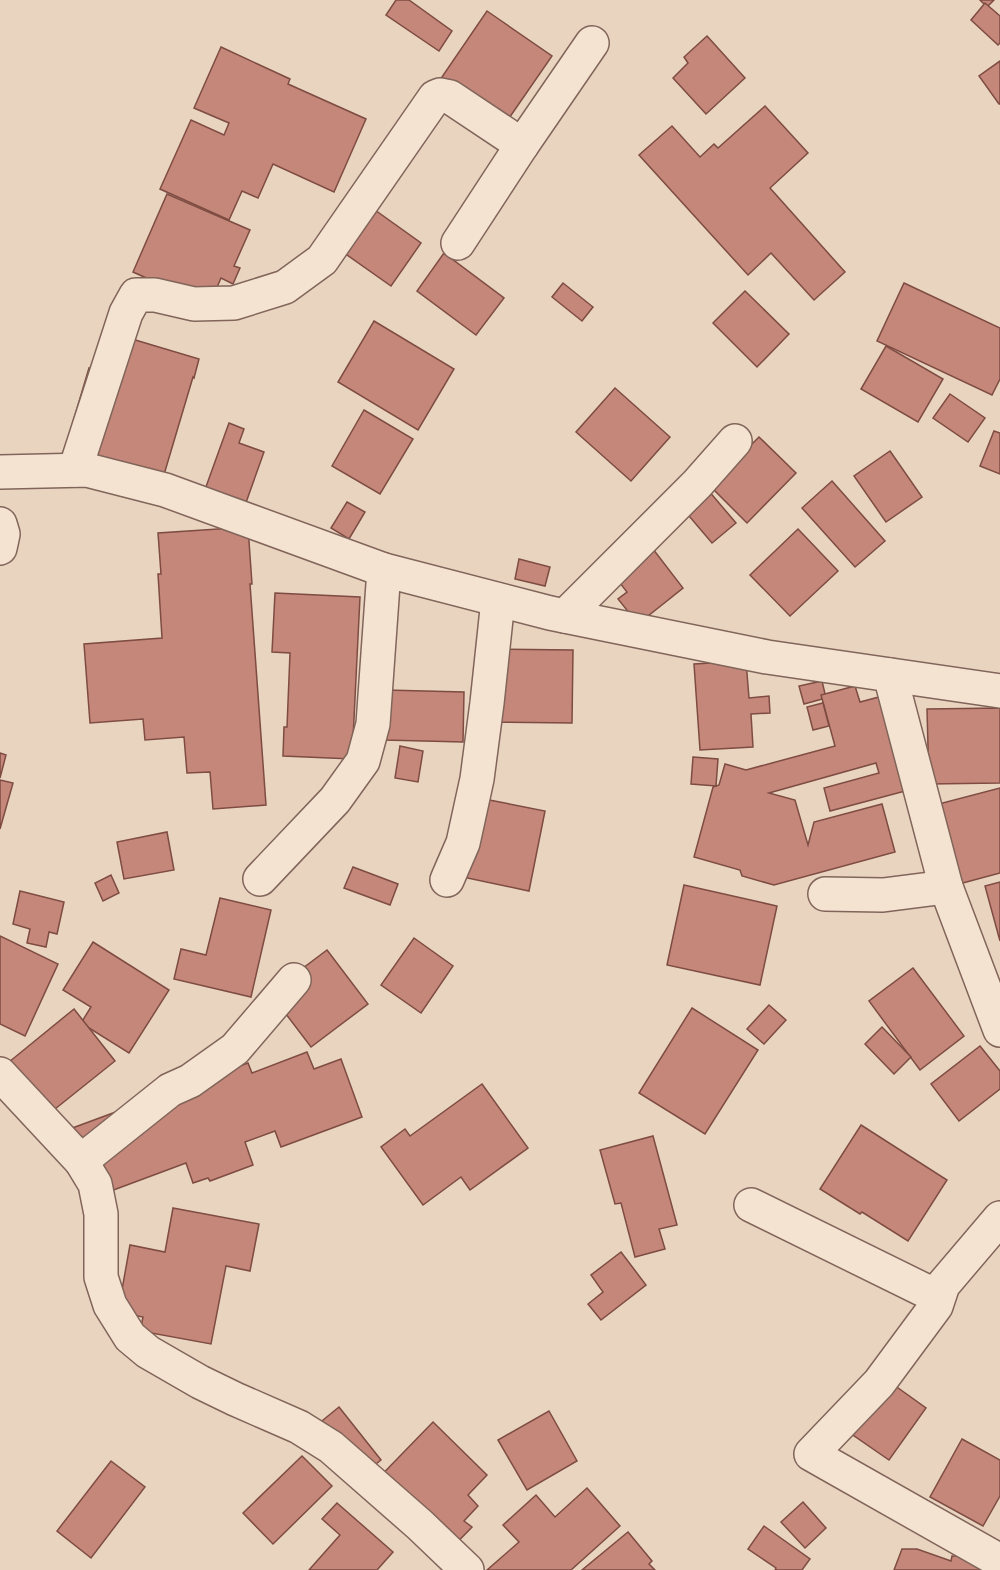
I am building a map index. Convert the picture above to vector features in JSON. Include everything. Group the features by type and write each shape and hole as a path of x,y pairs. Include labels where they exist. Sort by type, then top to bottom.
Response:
{"street":[{"path":"458,243 592,43"},
{"path":"75,470 126,313 136,295 155,295 194,304 234,303 285,287 322,260 435,97 440,95 450,97 522,145"},
{"path":"565,616 698,484 735,441"},
{"path":"0,472 87,470 165,490 384,570 498,600 767,657 1000,691"},
{"path":"0,524 3,534 0,548"},
{"path":"260,879 335,800 363,761 374,724 384,570"},
{"path":"447,880 463,843 477,779 498,600"},
{"path":"890,675 946,887 1000,1030"},
{"path":"825,894 883,895 946,887"},
{"path":"81,1161 170,1090 190,1081 235,1049 294,980"},
{"path":"0,1074 81,1161 95,1184 101,1214 101,1277 110,1305 130,1337 148,1352 200,1382 299,1427 331,1447 420,1525 467,1570"},
{"path":"751,1205 938,1298"},
{"path":"1000,1218 943,1285 936,1306 879,1383 811,1454 1000,1561"}],"building":[{"path":"396,0 409,0 452,31 439,51 386,15"},
{"path":"980,0 994,0 987,7"},
{"path":"985,3 1000,16 1000,43 998,45 971,20"},
{"path":"487,11 552,56 496,137 431,93"},
{"path":"707,36 745,78 706,114 673,78 688,63 684,57"},
{"path":"221,47 290,79 288,84 366,119 334,192 273,164 258,198 242,191 229,220 160,189 191,120 224,135 229,123 194,108"},
{"path":"1000,61 1000,104 999,104 979,76"},
{"path":"765,106 808,153 770,188 845,272 814,300 771,253 748,275 639,155 672,126 700,157 714,144 718,148"},
{"path":"167,194 250,230 234,266 240,268 233,284 221,278 209,306 133,272"},
{"path":"361,200 421,243 391,286 330,243"},
{"path":"444,253 504,298 476,335 417,291"},
{"path":"563,283 593,307 582,321 552,297"},
{"path":"904,283 1000,328 1000,379 992,395 877,341"},
{"path":"745,291 789,334 757,367 713,323"},
{"path":"374,321 454,369 418,430 338,382"},
{"path":"132,339 199,359 160,488 62,459 89,368 121,377"},
{"path":"886,346 943,379 918,422 861,389"},
{"path":"615,388 670,437 631,481 576,432"},
{"path":"950,394 985,418 968,442 933,418"},
{"path":"364,410 413,439 380,494 332,466"},
{"path":"229,423 244,429 239,443 264,452 243,511 203,495"},
{"path":"994,431 1000,433 1000,474 980,466"},
{"path":"759,437 796,473 747,523 710,486"},
{"path":"890,451 922,497 886,522 854,476"},
{"path":"832,481 885,541 855,567 802,508"},
{"path":"702,483 736,523 712,543 678,503"},
{"path":"347,502 365,512 349,539 331,528"},
{"path":"248,527 266,805 213,809 210,772 187,773 184,737 145,740 143,719 90,723 84,644 162,638 158,533"},
{"path":"798,529 838,571 790,616 750,575"},
{"path":"643,536 683,588 638,624 618,599 627,592 606,565"},
{"path":"519,559 550,567 545,586 515,579"},
{"path":"275,593 360,597 352,759 283,756 284,727 287,727 290,653 272,652"},
{"path":"479,649 573,650 572,723 478,722"},
{"path":"746,661 749,698 769,696 770,713 751,714 753,747 700,750 694,664"},
{"path":"822,681 826,698 804,704 799,686"},
{"path":"855,686 860,702 879,697 909,790 830,811 824,788 879,773 876,763 769,793 795,800 808,845 814,822 882,804 895,852 774,885 742,876 740,870 694,857 713,787 719,785 725,764 746,770 835,746 821,695"},
{"path":"385,690 464,692 463,742 384,740"},
{"path":"823,703 829,726 813,730 807,707"},
{"path":"1000,708 1000,783 929,784 927,709"},
{"path":"400,746 423,751 418,782 395,778"},
{"path":"0,753 6,755 0,778"},
{"path":"693,757 718,759 716,786 691,784"},
{"path":"0,780 13,783 0,829"},
{"path":"1000,788 1000,873 933,891 912,811"},
{"path":"469,796 545,811 529,891 453,875"},
{"path":"167,832 174,870 124,879 117,842"},
{"path":"353,867 398,884 390,905 344,888"},
{"path":"111,875 119,893 103,901 95,883"},
{"path":"1000,882 1000,941 985,886"},
{"path":"684,885 777,906 760,985 667,965"},
{"path":"20,891 64,902 57,934 49,932 46,947 27,943 30,929 13,924"},
{"path":"220,898 271,910 251,997 174,979 181,949 206,955"},
{"path":"0,936 58,964 25,1036 0,1024"},
{"path":"414,938 453,966 421,1013 381,985"},
{"path":"93,942 169,990 129,1053 81,1023 91,1007 63,990"},
{"path":"327,950 368,1004 311,1047 270,993"},
{"path":"913,968 964,1036 920,1070 869,1001"},
{"path":"769,1005 786,1020 764,1044 747,1029"},
{"path":"692,1008 758,1050 705,1134 639,1093"},
{"path":"74,1009 115,1061 50,1113 9,1062"},
{"path":"882,1027 911,1057 894,1074 865,1044"},
{"path":"980,1046 1000,1071 1000,1089 959,1121 931,1084"},
{"path":"307,1052 314,1069 341,1059 362,1117 281,1147 275,1131 245,1142 253,1165 210,1181 208,1178 193,1183 186,1163 92,1198 67,1130 248,1063 252,1073"},
{"path":"482,1084 528,1148 470,1190 461,1177 423,1205 381,1147 405,1129 410,1136"},
{"path":"861,1125 947,1180 908,1241 820,1189"},
{"path":"653,1136 677,1225 659,1229 665,1249 635,1257 621,1203 615,1204 600,1150"},
{"path":"173,1208 259,1224 250,1271 226,1266 211,1344 140,1331 143,1317 118,1312 130,1245 165,1252"},
{"path":"621,1252 646,1285 601,1320 588,1304 603,1292 591,1275"},
{"path":"887,1380 926,1408 889,1460 850,1433"},
{"path":"339,1407 381,1460 354,1482 312,1429"},
{"path":"549,1411 577,1461 527,1490 498,1440"},
{"path":"433,1422 487,1475 468,1495 478,1506 464,1521 472,1527 438,1562 366,1491"},
{"path":"962,1439 1000,1460 1000,1496 983,1526 930,1497"},
{"path":"302,1456 332,1486 273,1544 243,1513"},
{"path":"111,1461 145,1487 91,1558 57,1531"},
{"path":"587,1488 620,1526 571,1570 487,1570 519,1542 503,1525 536,1495 555,1517"},
{"path":"803,1502 826,1528 805,1548 781,1522"},
{"path":"337,1503 393,1552 377,1570 309,1570 340,1535 322,1519"},
{"path":"764,1526 810,1559 802,1570 775,1570 776,1568 748,1549"},
{"path":"628,1532 652,1561 649,1564 655,1570 582,1570"},
{"path":"902,1549 917,1549 951,1561 952,1556 965,1556 990,1570 894,1570"}]}
